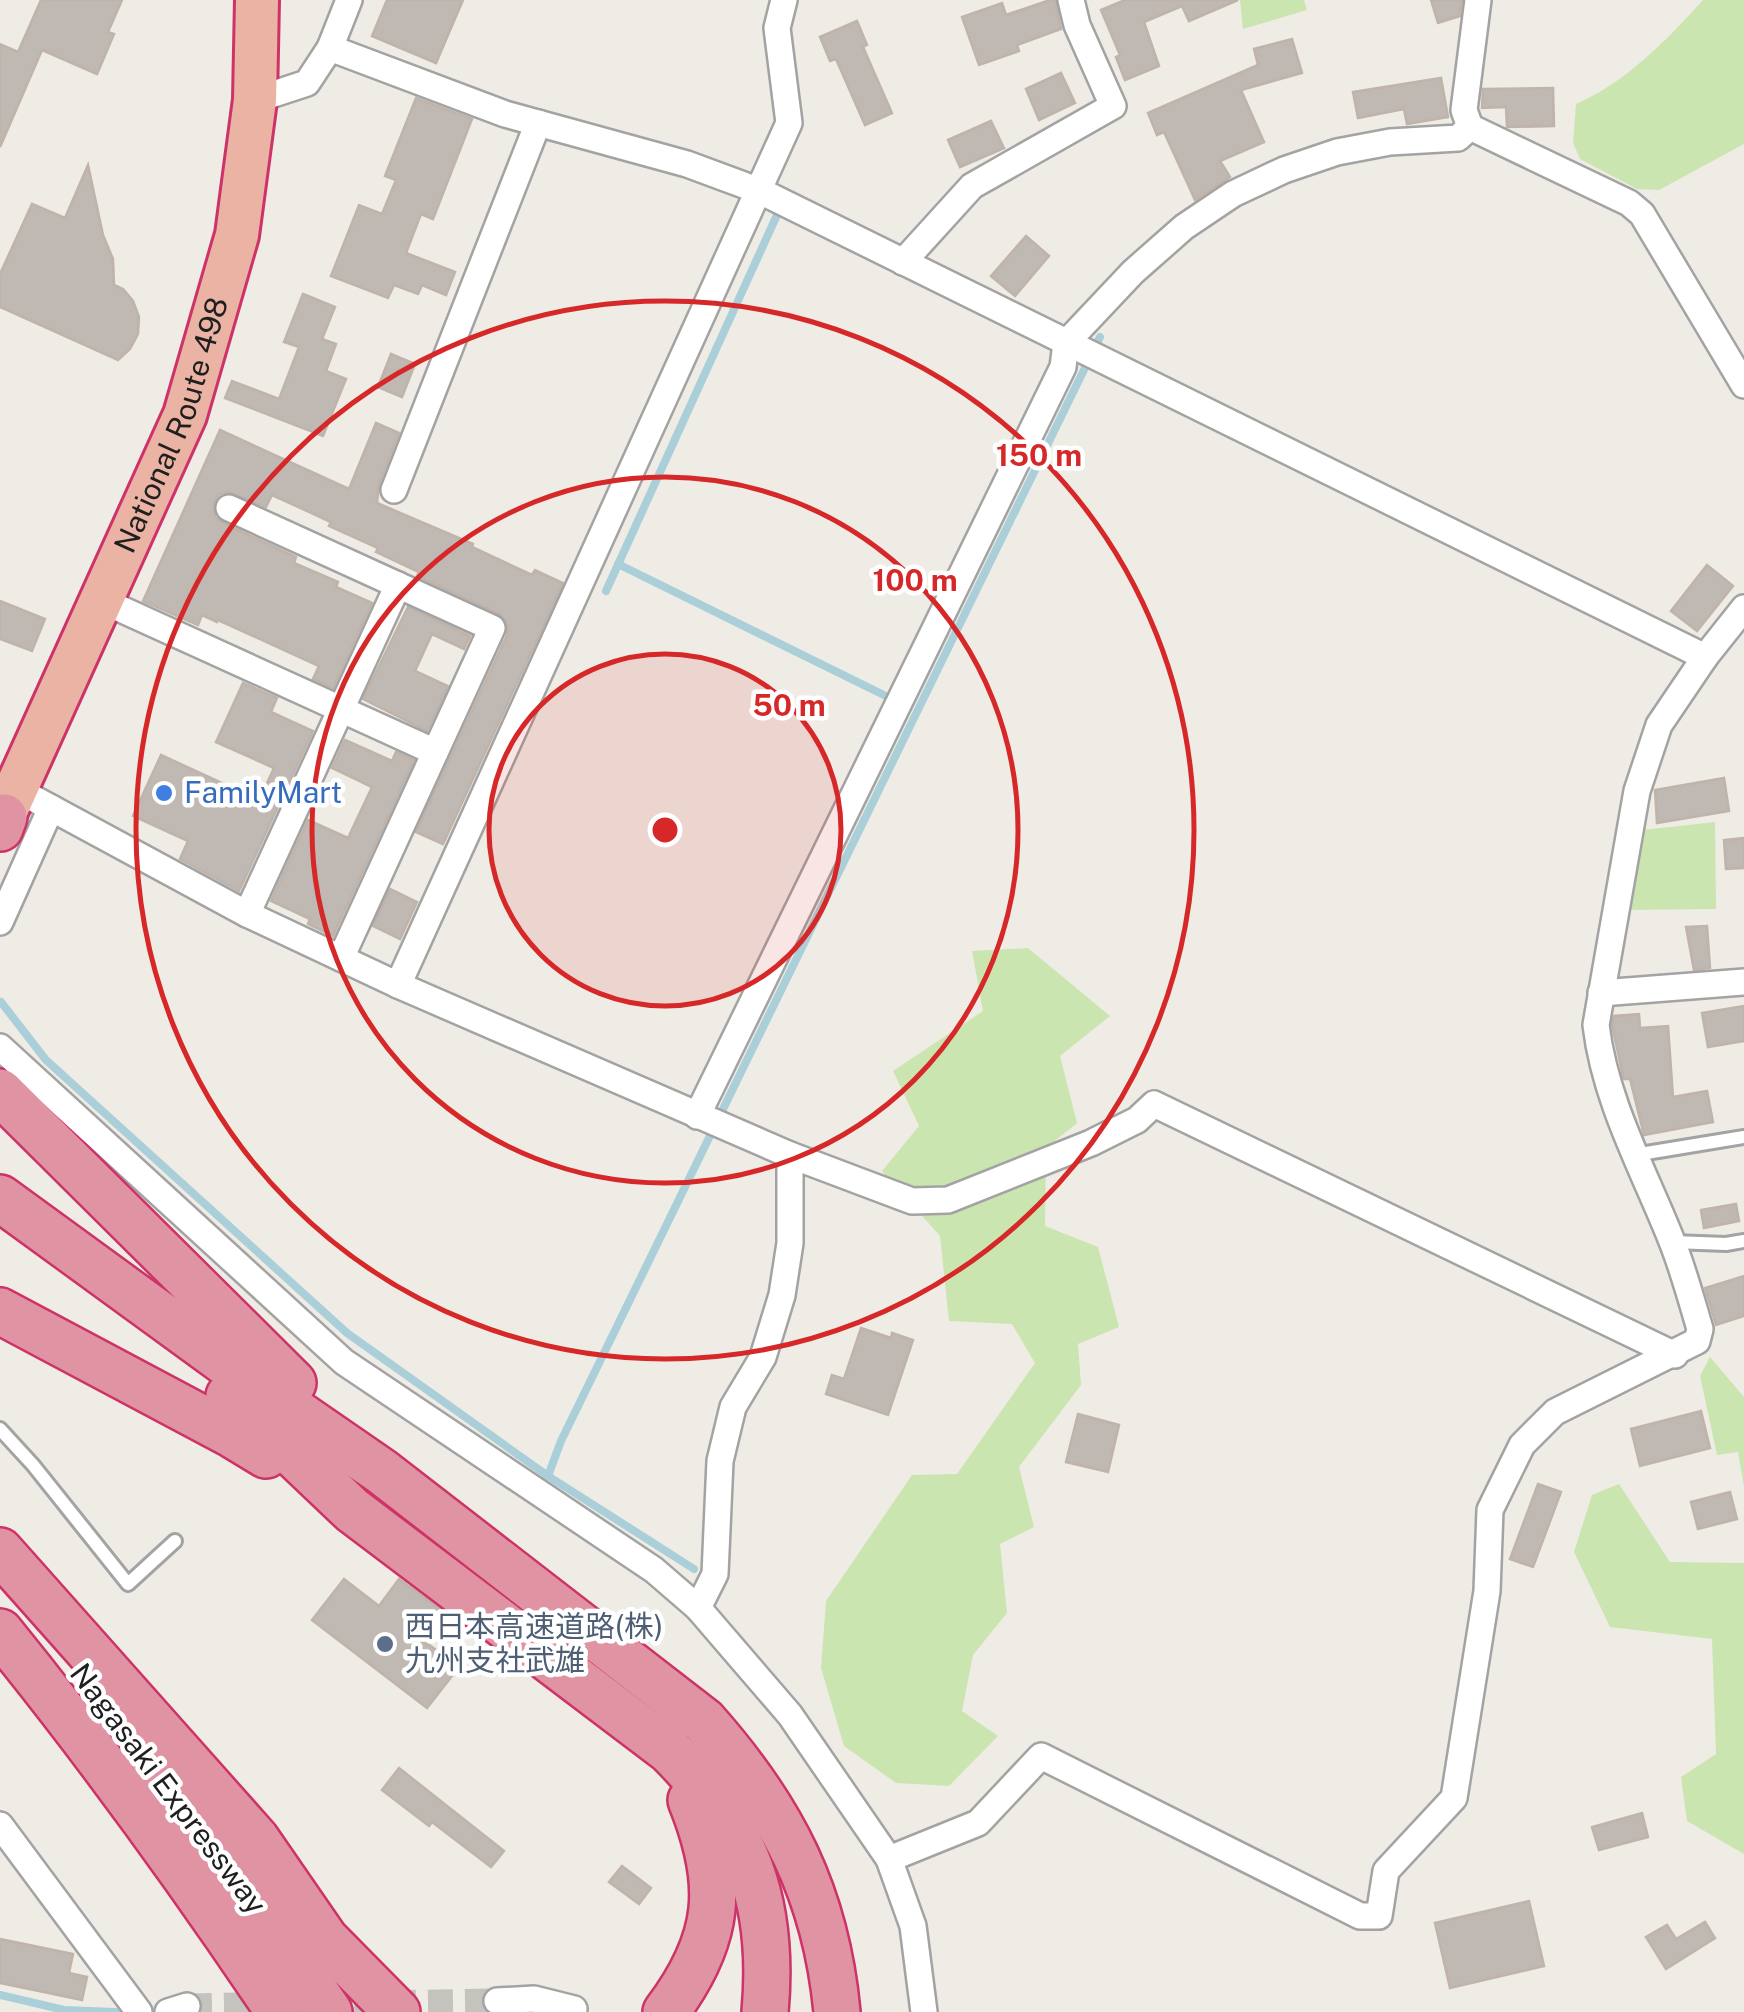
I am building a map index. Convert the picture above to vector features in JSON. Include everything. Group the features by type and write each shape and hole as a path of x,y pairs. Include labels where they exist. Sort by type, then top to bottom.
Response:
{"highway":[{"name":"National Route 498","path":"14,813 101,600 185,415 238,235 255,100 258,0"},
{"path":"5,1099 381,1471"},
{"path":"3,1213 381,1471 704,1722 742,1764 798,1858 821,1914 837,2012"},
{"path":"3,1213 250,1413 352,1510"},
{"path":"0,1311 234,1434 352,1510 669,1750 705,1786 729,1822 747,1860 760,1899 769,1974 765,2012"},
{"path":"0,1551 256,1839 325,1939 398,2012"},
{"name":"Nagasaki Expressway","path":"0,1570 228,1864 329,2012"},
{"name":"Nagasaki Expressway","path":"0,1632 77,1726 181,1867 279,2012"},
{"path":"615,1712 663,1756 690,1796 707,1839 714,1873 714,1903 700,1962 666,2012"},
{"path":"742,1764 765,1816 794,1917 798,1969 794,2012"}],"street":[{"path":"255,100 307,82 330,48 349,0"},
{"path":"398,984 789,123 776,28 784,0"},
{"path":"903,262 972,186 1113,106 1070,0"},
{"path":"1478,0 1464,110 1470,127 1629,202 1642,214 1744,385"},
{"path":"330,48 505,114 687,164 760,192 1705,656"},
{"path":"394,490 538,122"},
{"path":"697,1116 1063,366 1083,352 1133,272 1184,227 1234,194 1284,170 1337,152 1390,142 1458,138 1470,127"},
{"path":"229,508 492,628 341,958"},
{"path":"247,914 398,585"},
{"path":"101,600 435,752"},
{"path":"890,1859 978,1822 1041,1756 1360,1916 1379,1916 1386,1871 1454,1798 1487,1591 1490,1510 1522,1445 1555,1412 1697,1341 1700,1329 1673,1242 1634,1155 1600,1058 1596,1025 1636,791 1660,725 1705,656 1744,608"},
{"path":"0,922 14,813 697,1116 912,1201 948,1200 1092,1143 1137,1120 1154,1104 1675,1355"},
{"path":"1602,993 1744,982"},
{"path":"0,1047 344,1362 654,1570 698,1608 790,1715 890,1859 913,1926 924,2012"},
{"path":"698,1608 716,1574 720,1461 733,1407 763,1357 782,1295 790,1243 790,1155"},
{"path":"0,1825 139,2012"},
{"path":"497,2002 534,1999 574,2010"}],"lane":[{"path":"1634,1155 1744,1137"},
{"path":"1673,1242 1744,1241"},
{"path":"0,1430 33,1465 128,1584 175,1542"}],"green space":[{"path":"1240,0 1304,0 1307,10 1243,29"},
{"path":"1703,0 1744,0 1744,144 1659,190 1637,189 1580,159 1573,143 1576,104 1628,72"},
{"path":"1715,822 1716,909 1625,910 1642,830"},
{"path":"1028,948 1110,1016 1060,1056 1077,1123 1046,1148 1045,1226 1098,1247 1119,1327 1078,1344 1081,1385 1019,1467 1034,1527 1000,1544 1007,1613 973,1655 962,1711 998,1736 949,1786 896,1783 844,1746 821,1668 826,1601 912,1475 957,1474 1035,1363 1012,1324 949,1321 940,1236 882,1171 919,1126 893,1071 983,1011 972,951"},
{"path":"1710,1357 1744,1397 1744,1487 1738,1452 1717,1455 1700,1376"},
{"path":"1619,1484 1670,1562 1744,1563 1744,1854 1687,1821 1681,1777 1716,1754 1712,1639 1610,1627 1574,1552 1592,1495"}],"building":[{"path":"41,0 122,0 108,32 114,34 97,74 42,50 0,147 0,44 18,52"},
{"path":"387,0 463,0 436,63 372,36"},
{"path":"1055,0 1061,29 1017,45 1019,51 979,65 962,17 1002,3 1006,15"},
{"path":"1125,0 1238,0 1189,21 1182,6 1144,22 1159,66 1125,80 1116,57 1120,55 1101,10"},
{"path":"1431,0 1462,0 1460,16 1438,23"},
{"path":"857,21 867,45 863,47 892,113 865,125 836,59 830,61 820,37"},
{"path":"1292,39 1302,73 1241,90 1264,142 1220,161 1230,177 1195,200 1164,132 1157,135 1148,113 1258,65 1254,49"},
{"path":"1061,73 1075,103 1039,120 1026,89"},
{"path":"1441,78 1448,117 1407,124 1404,109 1358,118 1353,92"},
{"path":"1553,88 1554,126 1507,127 1506,107 1482,108 1483,89"},
{"path":"416,98 472,119 433,219 421,214 406,253 455,272 446,295 422,285 418,294 394,285 388,298 331,276 359,205 382,214 396,180 385,176"},
{"path":"991,121 1004,148 960,167 948,140"},
{"path":"88,165 103,235 113,259 114,285 133,301 139,317 138,334 118,360 0,307 0,274 32,204 65,218"},
{"path":"1026,236 1049,256 1015,296 991,276"},
{"path":"303,294 335,307 322,339 336,344 326,371 346,379 323,436 225,398 232,381 279,399 299,347 284,342"},
{"path":"391,354 415,364 402,397 378,387"},
{"path":"376,423 399,433 379,484 377,503 473,544 472,547 532,575 535,570 563,583 443,844 416,832 507,635 508,626 500,614 417,576 419,572 376,552 378,548 272,495 266,507 228,492 220,494 214,502 215,517 221,522 296,557 294,563 338,582 336,587 372,603 333,688 313,679 319,666 218,620 202,615 198,625 143,601 220,430 349,489"},
{"path":"1707,565 1733,586 1697,631 1671,611"},
{"path":"0,601 45,619 32,651 0,639"},
{"path":"408,607 470,636 464,649 432,634 415,671 448,686 427,731 363,699"},
{"path":"243,683 277,698 271,712 313,731 239,891 180,859 188,841 133,816 161,755 259,800 274,768 216,742"},
{"path":"345,740 392,761 396,752 414,760 333,936 308,924 310,919 271,901 308,820 348,838 372,787 332,768"},
{"path":"1724,778 1729,811 1657,823 1655,790"},
{"path":"1744,838 1744,868 1726,869 1724,840"},
{"path":"390,889 417,902 400,939 373,926"},
{"path":"1707,926 1710,968 1694,970 1686,927"},
{"path":"1744,1006 1744,1041 1708,1047 1702,1013"},
{"path":"1639,1014 1640,1028 1668,1026 1673,1097 1707,1091 1713,1122 1644,1135 1630,1079 1623,1076 1612,1025 1614,1016"},
{"path":"1736,1204 1739,1221 1704,1228 1701,1210"},
{"path":"1744,1276 1744,1316 1716,1325 1705,1288"},
{"path":"861,1328 913,1340 888,1415 826,1394 832,1375 844,1379"},
{"path":"1701,1411 1710,1448 1640,1466 1631,1429"},
{"path":"1078,1414 1119,1425 1108,1472 1066,1462"},
{"path":"1538,1484 1561,1492 1533,1567 1510,1559"},
{"path":"1730,1492 1737,1519 1698,1529 1691,1502"},
{"name":"西日本高速道路(株) 九州支社武雄","path":"344,1579 379,1606 399,1579 445,1613 424,1641 459,1667 427,1708 312,1620"},
{"path":"399,1768 504,1851 491,1867 382,1790"},
{"path":"1642,1813 1648,1837 1599,1850 1592,1827"},
{"path":"622,1866 651,1888 639,1904 609,1882"},
{"path":"1529,1901 1544,1966 1450,1988 1435,1923"},
{"path":"1705,1922 1715,1938 1666,1969 1646,1937 1667,1925 1676,1939"},
{"path":"0,1939 73,1954 69,1973 87,1977 82,2000 0,1983"}],"waterway":[{"path":"606,591 777,215"},
{"path":"548,1476 561,1441 1100,337"},
{"path":"618,564 896,701"},
{"path":"1,1002 46,1060 347,1333 548,1476 694,1569"},
{"path":"0,1995 64,2010 116,2012"}],"tunnel":[{"path":"317,2004 497,2001"},
{"path":"187,2006 277,2004"}],"place":[{"name":"FamilyMart","path":"164,793"},
{"name":"西日本高速道路(株) 九州支社武雄","path":"385,1644"}]}
